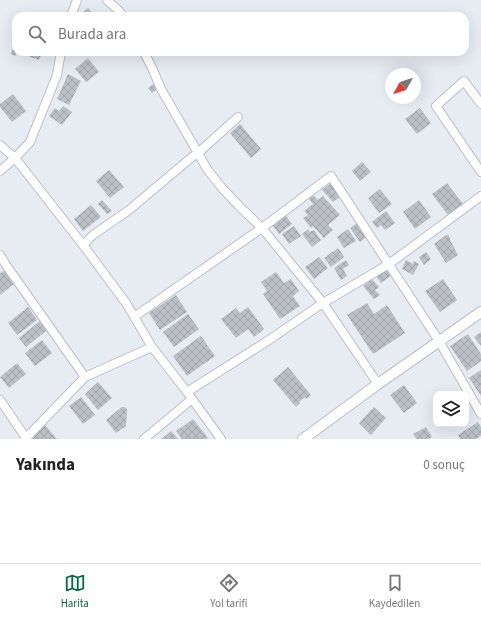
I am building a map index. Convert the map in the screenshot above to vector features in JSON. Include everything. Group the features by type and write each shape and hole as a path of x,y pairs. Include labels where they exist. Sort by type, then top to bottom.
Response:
{"street":[{"path":"72,12 77,0"},
{"path":"107,0 120,12"},
{"path":"0,171 30,142 57,74 60,56"},
{"path":"146,56 161,89 207,169 222,188 262,228 323,303 378,384"},
{"path":"481,104 464,80 436,106 481,172"},
{"path":"83,245 93,235 129,210 198,153 238,117"},
{"path":"0,145 15,158 83,245 126,303 152,347 221,439"},
{"path":"134,317 262,228 331,176 439,341 481,414"},
{"path":"144,439 190,396 323,303 389,264 481,196"},
{"path":"0,254 85,377"},
{"path":"303,439 378,384 481,312"},
{"path":"0,400 26,438 85,377 152,347"}],"building":[{"path":"88,8 92,12 83,12"},
{"path":"28,56 40,56 39,60"},
{"path":"88,58 99,72 86,82 75,69"},
{"path":"68,74 81,81 69,105 57,99"},
{"path":"153,84 157,89 152,93 148,88"},
{"path":"13,94 26,111 12,122 0,107 0,104"},
{"path":"63,106 72,112 62,125 49,116 55,108 59,111"},
{"path":"420,108 431,123 417,134 405,119"},
{"path":"240,124 261,149 251,158 230,133"},
{"path":"362,162 371,172 360,181 352,171"},
{"path":"109,170 124,187 110,198 96,181"},
{"path":"331,183 342,195 333,202 322,190"},
{"path":"447,183 463,204 448,215 432,194"},
{"path":"380,189 392,204 379,213 368,198"},
{"path":"313,195 318,200 323,196 340,215 328,225 333,230 324,238 313,226 311,228 303,218 308,215 304,211 313,204 309,199"},
{"path":"102,200 112,211 107,214 98,204"},
{"path":"419,200 431,217 415,229 403,212"},
{"path":"91,205 101,217 83,231 74,219"},
{"path":"386,211 395,223 385,230 381,225 377,228 372,222"},
{"path":"284,213 292,224 279,234 271,223"},
{"path":"359,222 369,235 360,242 350,228"},
{"path":"294,226 301,236 289,244 282,234"},
{"path":"308,229 310,232 314,230 321,240 312,247 302,234"},
{"path":"348,229 356,241 344,248 337,237"},
{"path":"446,235 450,238 458,255 446,263 434,244"},
{"path":"338,248 344,257 331,267 324,258"},
{"path":"426,252 431,259 424,265 419,257"},
{"path":"319,257 328,268 314,279 305,267"},
{"path":"346,260 349,265 343,269 347,276 341,280 334,268"},
{"path":"406,260 413,264 414,261 419,264 413,275 402,269"},
{"path":"387,266 393,274 381,283 375,275"},
{"path":"5,270 15,283 0,295 0,273"},
{"path":"276,272 284,283 291,279 299,291 293,296 300,306 280,319 263,294 267,291 261,282"},
{"path":"372,279 379,287 375,290 380,295 374,299 363,286"},
{"path":"443,279 457,300 440,312 425,291"},
{"path":"176,295 187,312 160,330 149,313"},
{"path":"367,303 374,314 387,305 405,333 373,354 347,315"},
{"path":"28,307 37,320 17,335 8,323"},
{"path":"248,307 264,329 254,337 248,329 236,338 221,319 236,308 240,313"},
{"path":"188,314 199,329 174,347 163,332"},
{"path":"40,321 47,330 26,347 19,338"},
{"path":"481,332 481,346 474,337"},
{"path":"468,334 481,354 481,361 467,371 450,346"},
{"path":"201,336 215,356 187,376 173,356"},
{"path":"42,340 52,353 35,366 25,353"},
{"path":"17,363 26,374 9,388 0,377"},
{"path":"288,367 311,395 306,399 305,397 296,407 273,380"},
{"path":"481,370 481,396 469,378"},
{"path":"98,382 112,398 98,410 85,394"},
{"path":"404,385 417,403 404,413 390,395"},
{"path":"81,397 95,415 83,424 69,406"},
{"path":"122,407 127,409 126,426 116,433 106,420"},
{"path":"374,407 386,418 371,435 359,423"},
{"path":"193,419 208,438 182,439 176,431"},
{"path":"478,422 481,427 481,436 476,439 460,439 458,435"},
{"path":"45,425 57,439 27,439"},
{"path":"426,427 432,437 428,439 416,439 413,434"},
{"path":"171,431 178,439 161,439"}]}
